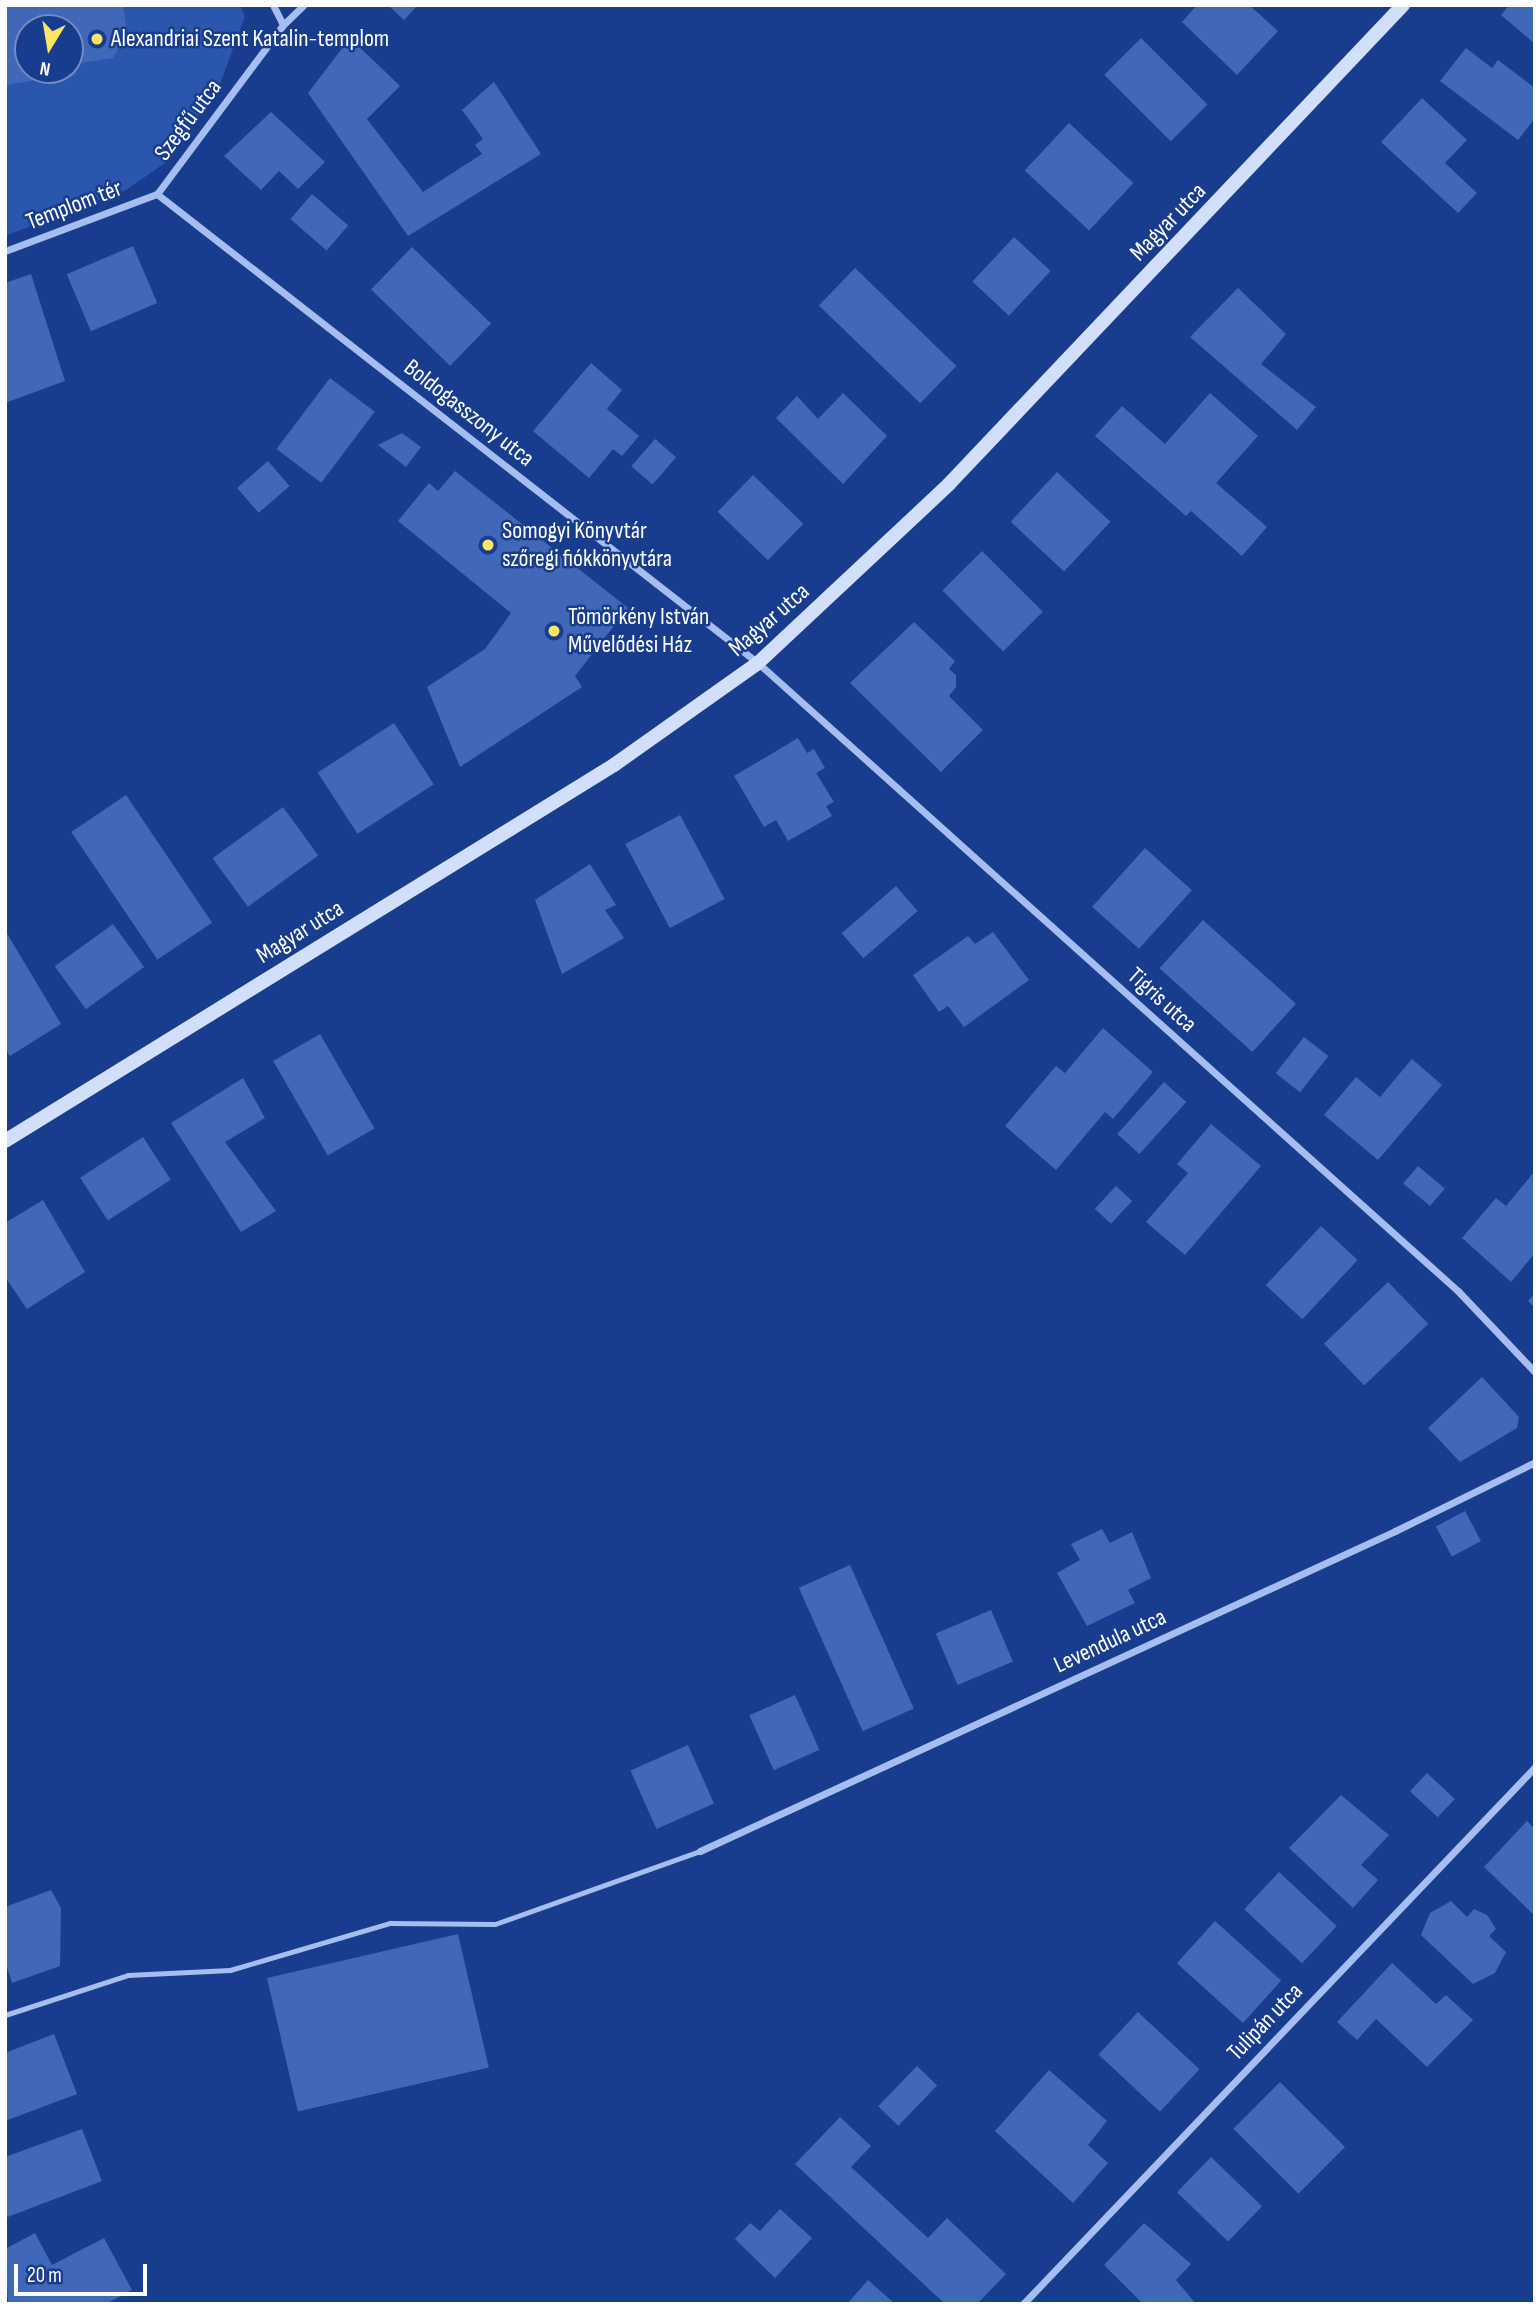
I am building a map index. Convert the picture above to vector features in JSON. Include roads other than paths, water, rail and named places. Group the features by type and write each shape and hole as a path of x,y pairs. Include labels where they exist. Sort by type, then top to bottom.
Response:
{"street":[{"path":"273,5 283,25"},
{"name":"Szegfű utca","path":"157,194 283,25 304,5"},
{"name":"Magyar utca","path":"5,1141 614,765 758,663 949,484 1403,5"},
{"name":"Boldogasszony utca","path":"157,194 758,663"},
{"name":"Templom tér","path":"5,251 157,194"},
{"name":"Tigris utca","path":"758,663 1448,1281 1535,1372"},
{"name":"Levendula utca","path":"700,1851 1395,1531 1535,1462"},
{"name":"Tulipán utca","path":"1023,2304 1535,1767"}],"lane":[{"path":"5,2015 128,1975 230,1970 390,1923 495,1924 700,1851"}],"place":[{"name":"Alexandriai Szent Katalin-templom","path":"97,39"},
{"name":"Somogyi Könyvtár szőregi fiókkönyvtára","path":"488,545"},
{"name":"Tömörkény István Művelődési Ház","path":"554,631"}]}
